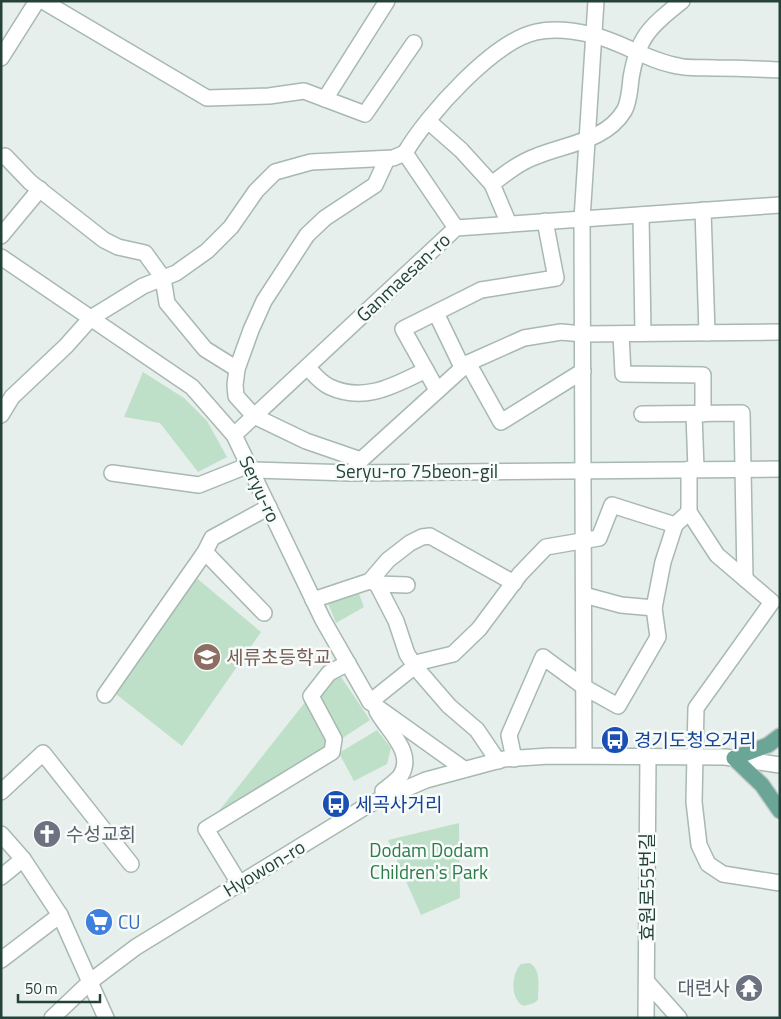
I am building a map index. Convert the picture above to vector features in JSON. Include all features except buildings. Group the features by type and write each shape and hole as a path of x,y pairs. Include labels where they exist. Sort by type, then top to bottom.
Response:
{"main road":[{"path":"780,736 768,745 734,758 762,785 780,812"}],"street":[{"path":"1,58 37,1"},
{"path":"43,1 207,98 270,96 304,91 365,114 414,43"},
{"path":"325,99 387,1"},
{"path":"584,755 582,219 596,1"},
{"path":"492,184 516,166 537,156 587,141 613,123 624,111 635,52 653,25 682,1"},
{"path":"1,416 12,397 66,346 91,318 136,290 188,265 206,251 231,227 256,191 275,172 311,162 387,159 405,153 447,98 507,43 536,32 561,30 594,35 678,67 780,70"},
{"path":"428,121 461,150 492,184 509,224"},
{"path":"405,153 456,228"},
{"path":"5,156 40,189 104,240 118,247 145,253 163,278 167,302 192,335 205,349 238,369"},
{"path":"361,460 306,441 254,416 236,396 238,369 251,330 264,301 307,235 325,218 375,185 387,159"},
{"path":"1,236 40,189"},
{"name":"Ganmaesan-ro","path":"234,434 456,228 780,205"},
{"path":"703,210 707,333"},
{"path":"641,215 643,333"},
{"name":"Ganmaesan-ro","path":"426,370 402,329 481,290 556,278 545,222"},
{"name":"Seryu-ro","path":"1,257 192,387 234,434 313,600 373,704 464,769"},
{"path":"436,313 465,365 501,422 583,372"},
{"path":"351,472 361,460 465,365 524,338 561,332 621,334 780,332"},
{"path":"621,334 623,374 703,375 689,512 717,555 772,602 696,708 694,802 699,845 708,864 723,874 780,883"},
{"path":"307,367 330,387 353,393 377,393 426,370 437,390"},
{"path":"642,414 742,413 745,579"},
{"path":"112,473 199,486 250,468"},
{"name":"Seryu-ro 75beon-gil","path":"250,468 351,472 780,468"},
{"path":"368,805 398,779 405,762 401,747 373,704 420,662 453,654 479,629 514,583 546,547 600,538 612,505 675,525"},
{"path":"105,695 205,552 212,538 268,507"},
{"path":"514,759 509,735 543,657 584,687 618,706 658,637 654,608 663,562 675,525 689,512"},
{"path":"374,582 388,560 410,542 422,536 430,536 514,583"},
{"path":"205,552 264,613"},
{"path":"374,582 396,621 407,654 414,665 449,706 477,730 498,761"},
{"path":"313,600 374,582 407,585"},
{"path":"584,595 621,605 654,608"},
{"path":"239,883 206,829 332,752 334,738 310,696 328,673 348,663"},
{"path":"1,792 43,753 131,864"},
{"name":"Hyowon-ro","path":"52,1018 91,981 136,947 368,805 412,785 498,761 584,755 734,758 780,764"},
{"name":"효원로55번길","path":"646,1018 648,756"},
{"path":"1,834 23,859 60,914 106,1018"},
{"path":"1,877 23,859"},
{"path":"1,960 60,914"},
{"path":"647,982 679,1018"}],"green space":[{"path":"143,372 184,398 207,421 227,457 198,472 160,423 124,417"},
{"path":"193,575 261,632 182,746 112,691"},
{"path":"358,591 364,607 336,623 328,603"},
{"path":"341,677 370,720 341,739 318,697 327,682"},
{"path":"306,701 328,737 324,750 211,821"},
{"path":"377,730 391,748 387,764 354,781 339,753"},
{"name":"Dodam Dodam Children's Park","path":"459,823 460,898 421,915 388,840"},
{"path":"529,963 536,969 538,974 538,1000 524,1006 519,1003 514,993 514,980 521,964"}],"place":[{"name":"세류초등학교","path":"207,657"},
{"name":"경기도청오거리","path":"615,740"},
{"name":"세곡사거리","path":"336,804"},
{"name":"수성교회","path":"47,834"},
{"name":"CU","path":"99,922"},
{"name":"대련사","path":"749,988"}]}
